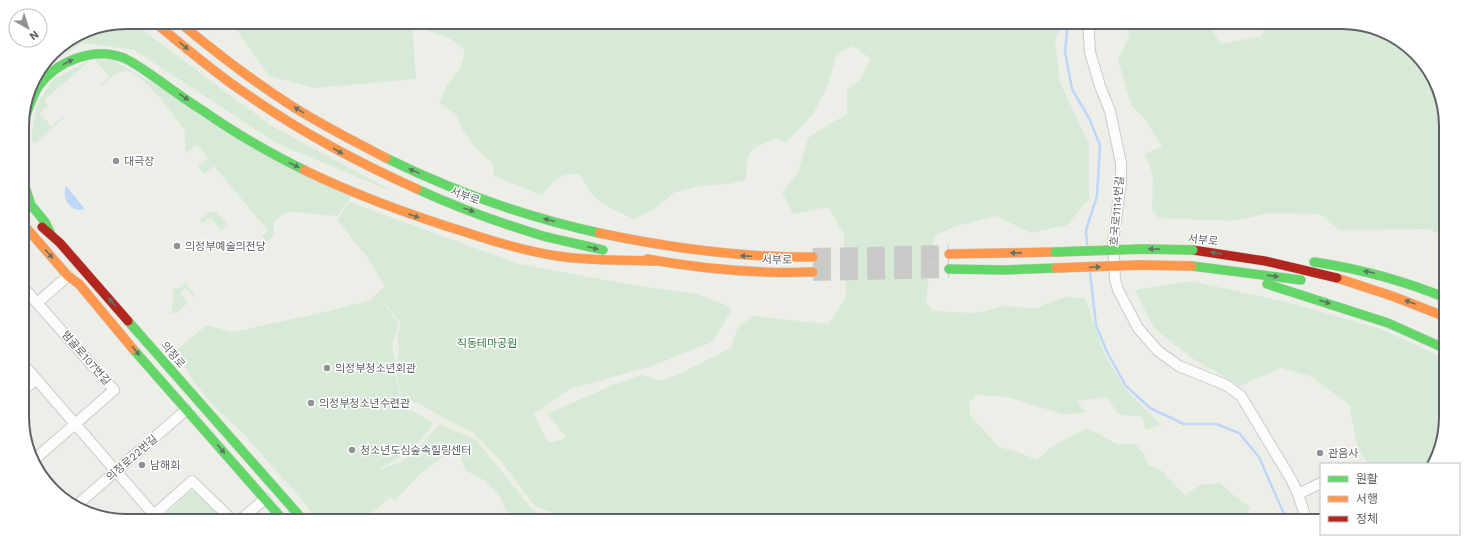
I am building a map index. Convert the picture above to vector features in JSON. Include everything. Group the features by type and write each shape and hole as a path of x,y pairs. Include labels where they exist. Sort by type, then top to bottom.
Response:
{"main road":[{"name":"서부로","path":"163,29 220,74 272,112 350,158 389,178 434,197 544,236 608,252 658,261 733,271 792,273 813,272"},
{"name":"서부로","path":"187,29 252,79 308,115 397,164 504,207 610,236 680,249 736,256 793,258 812,257"},
{"path":"32,103 37,90 44,80 63,65 80,57 98,54 113,55 128,59 138,65 241,136 291,164 394,209 474,236 539,252 566,257 658,261"},
{"path":"29,201 30,205 45,222 50,232"},
{"name":"의정로","path":"29,213 42,227 50,232 77,264 88,274 298,514"},
{"path":"29,231 68,276 78,284 278,514"},
{"name":"서부로","path":"949,254 1143,249 1193,250 1243,257 1338,278 1404,300 1439,314"},
{"path":"1243,257 1298,260 1339,265 1379,274 1439,295"},
{"path":"949,269 1006,270 1140,265 1192,266 1269,275 1310,282"},
{"path":"1220,270 1388,323 1439,346"},
{"path":"1376,300 1390,304 1418,316"},
{"path":"186,410 180,398 170,386 172,383 183,395 202,405"},
{"path":"265,499 263,491 256,483 257,480 273,497 293,508"}],"street":[{"name":"호국로1114번길","path":"1088,29 1090,52 1110,111 1121,163 1121,182 1113,241 1115,279 1118,290 1138,328 1158,352 1179,366 1226,385 1241,396 1278,460 1291,479 1298,494 1304,514"},
{"path":"38,303 68,276"},
{"name":"범골로107번길","path":"29,293 114,390 38,457"},
{"path":"29,371 116,471 147,514"},
{"path":"29,385 36,379"},
{"name":"의정로22번길","path":"80,502 186,410"},
{"path":"155,514 192,481 226,514"},
{"path":"1298,494 1320,483"},
{"path":"247,514 265,499"}],"green space":[{"path":"120,29 142,29 272,126 398,194 278,144 134,50 82,43 52,63 72,45 89,36"},
{"path":"236,29 412,29 416,79 315,88 269,76"},
{"name":"직동테마공원","path":"423,29 1060,29 1055,41 1060,82 1089,144 1089,199 1067,225 1031,233 996,216 953,227 934,236 926,301 933,311 977,313 1004,306 1035,308 1065,297 1085,298 1105,355 1126,390 1161,425 1146,430 1142,417 1118,414 1107,397 1076,401 1086,412 1066,415 1007,397 976,395 969,402 970,415 999,447 1018,452 1037,460 1050,448 1087,428 1117,444 1135,444 1144,454 1147,464 1162,471 1185,495 1200,485 1221,483 1231,493 1250,507 1248,514 552,514 552,512 536,507 500,460 472,431 461,427 417,403 401,398 396,369 399,347 397,336 401,324 381,298 379,300 381,299 399,324 392,343 395,361 392,371 396,376 400,398 408,408 434,423 414,449 377,470 401,462 421,445 439,424 476,440 533,510 543,514 508,514 500,497 485,481 465,470 461,457 451,451 420,474 395,501 390,497 371,514 313,514 241,431 204,394 174,352 207,325 231,332 325,312 370,300 385,286 367,257 337,220 349,202 519,264 627,284 696,294 724,304 732,310 712,342 652,366 570,389 534,414 547,441 554,442 567,438 547,414 615,384 642,375 660,381 675,376 731,348 737,329 752,316 829,324 846,296 844,235 828,207 793,214 782,192 798,172 808,138 834,121 847,115 847,89 860,80 871,59 853,46 837,54 827,87 813,114 786,143 777,139 760,145 751,151 747,162 746,180 729,184 700,186 675,192 653,210 634,219 608,207 595,198 585,184 581,174 564,175 551,184 542,195 494,176 492,163 477,149 463,131 457,115 439,103 447,85 460,69 465,50 451,39"},
{"path":"1129,29 1211,29 1221,44 1261,36 1265,29 1342,29 1367,32 1396,45 1415,62 1423,72 1432,89 1436,101 1439,126 1439,234 1429,229 1339,230 1320,214 1270,213 1234,221 1159,218 1152,210 1153,175 1145,154 1162,146 1144,118 1131,105 1118,60 1129,36"},
{"path":"91,60 44,100 48,106 40,113 51,126 62,117 64,118 35,143 31,139 36,106 53,79"},
{"path":"95,60 113,60 351,197 337,216 289,212 281,216 275,222 273,230 274,235 267,242 262,236 268,231 214,166 204,174 198,166 208,158 197,145 187,153 185,147 184,129 148,85 132,73 125,71 115,75 101,86 100,85 109,77"},
{"path":"209,212 216,212 227,224 221,230 211,218 209,220 208,218 202,223 200,220"},
{"path":"1190,281 1283,301 1381,329 1439,356 1439,423 1434,448 1427,463 1368,463 1358,450 1349,404 1310,376 1281,368 1240,386 1190,357 1154,328 1135,290"},
{"path":"185,283 196,296 194,298 186,288 180,293 188,303 176,313 171,313 173,305 173,288 179,288"},
{"path":"197,491 217,514 166,514 190,492"}],"water":[{"path":"66,186 85,209 75,209 68,204 65,196"}],"waterway":[{"path":"1067,29 1065,52 1072,89 1089,118 1100,145 1097,196 1086,230 1087,244"},
{"path":"1090,273 1096,325 1107,352 1126,386 1150,408 1184,424 1216,424 1239,433 1259,457 1284,514"}],"tunnel":[{"path":"813,257 949,254"},
{"path":"813,272 949,269"}],"traffic: fast":[{"path":"34,95 38,87 55,70 76,58 100,54 124,58 229,128 304,170"},
{"path":"386,158 411,170 490,202 572,227 599,233"},
{"path":"417,189 464,209 511,226 543,236 603,250"},
{"path":"29,199 31,205 45,222 50,232"},
{"path":"1055,252 1143,249 1193,250"},
{"path":"1314,262 1381,276 1439,295"},
{"path":"1192,266 1301,280"},
{"path":"949,269 1006,270 1056,268"},
{"path":"1267,284 1388,323 1439,346"},
{"path":"128,321 298,514"},
{"path":"133,349 278,514"}],"traffic: slow":[{"path":"163,29 233,85 265,107 350,157 417,189"},
{"path":"188,29 236,67 306,115 386,158"},
{"path":"304,170 343,188 404,212 515,247 540,253 577,258 659,261"},
{"path":"29,231 68,276 79,284 133,349"},
{"path":"599,233 705,251 759,256 813,257"},
{"path":"949,254 1055,252"},
{"path":"647,259 688,266 730,270 813,272"},
{"path":"1056,268 1140,265 1192,266"},
{"path":"1337,278 1392,296 1439,314"}],"traffic: jam":[{"path":"42,227 60,243 128,321"},
{"path":"1193,250 1265,261 1337,278"}],"place":[{"name":"대극장","path":"116,161"},
{"name":"의정부예술의전당","path":"177,246"},
{"name":"의정부청소년회관","path":"327,368"},
{"name":"의정부청소년수련관","path":"311,403"},
{"name":"청소년도심숲속힐링센터","path":"352,450"},
{"name":"관음사","path":"1320,453"},
{"name":"남해회","path":"142,465"}]}
